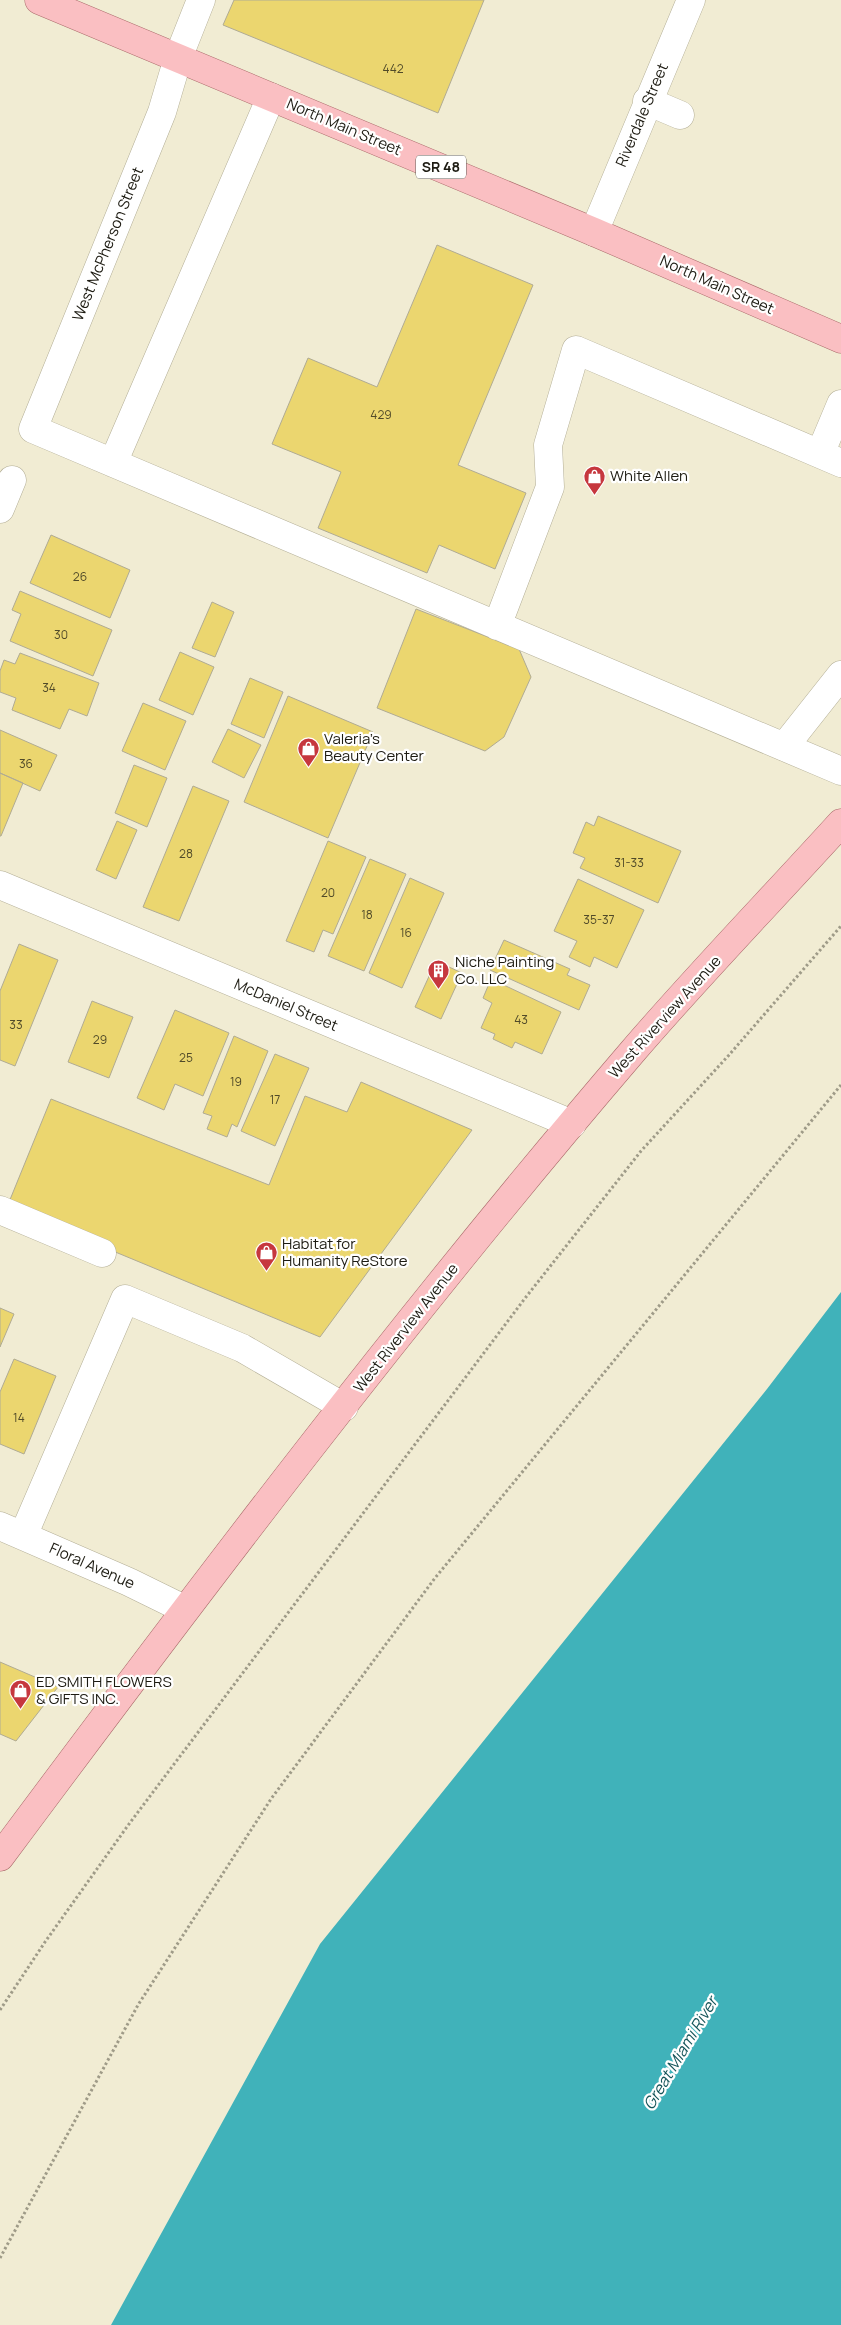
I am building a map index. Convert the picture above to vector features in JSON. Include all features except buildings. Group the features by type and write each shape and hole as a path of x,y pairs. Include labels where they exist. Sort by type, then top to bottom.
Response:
{"main road":[{"name":"North Main Street","path":"39,0 594,232 841,339"},
{"name":"West Riverview Avenue","path":"0,1857 184,1609 489,1223 636,1048 841,823"}],"street":[{"name":"West McPherson Street","path":"113,463 33,429 162,112 178,58 201,0"},
{"name":"Riverdale Street","path":"594,232 647,101 691,0"},
{"path":"271,97 113,463 841,771"},
{"path":"647,101 680,115"},
{"path":"497,626 550,487 548,445 576,350 831,458 841,404"},
{"path":"0,509 12,480"},
{"path":"784,748 841,675"},
{"name":"McDaniel Street","path":"0,885 572,1124"},
{"path":"0,1210 102,1254"},
{"path":"12,1531 125,1299 242,1348 344,1407"},
{"name":"Floral Avenue","path":"12,1531 129,1582 184,1609"}],"path":[{"path":"0,2010 45,1942 130,1824 532,1289 641,1151 841,926"},
{"path":"0,2258 138,2005 270,1799 434,1578 841,1085"}],"water":[{"name":"Great Miami River","path":"841,1292 841,2325 111,2325 320,1944 767,1389"}],"place":[{"name":"White Allen","path":"594,495"},
{"name":"Valeria’s Beauty Center","path":"308,767"},
{"name":"Niche Painting Co. LLC","path":"439,990"},
{"name":"Habitat for Humanity ReStore","path":"266,1272"},
{"name":"ED SMITH FLOWERS & GIFTS INC.","path":"20,1710"}]}
